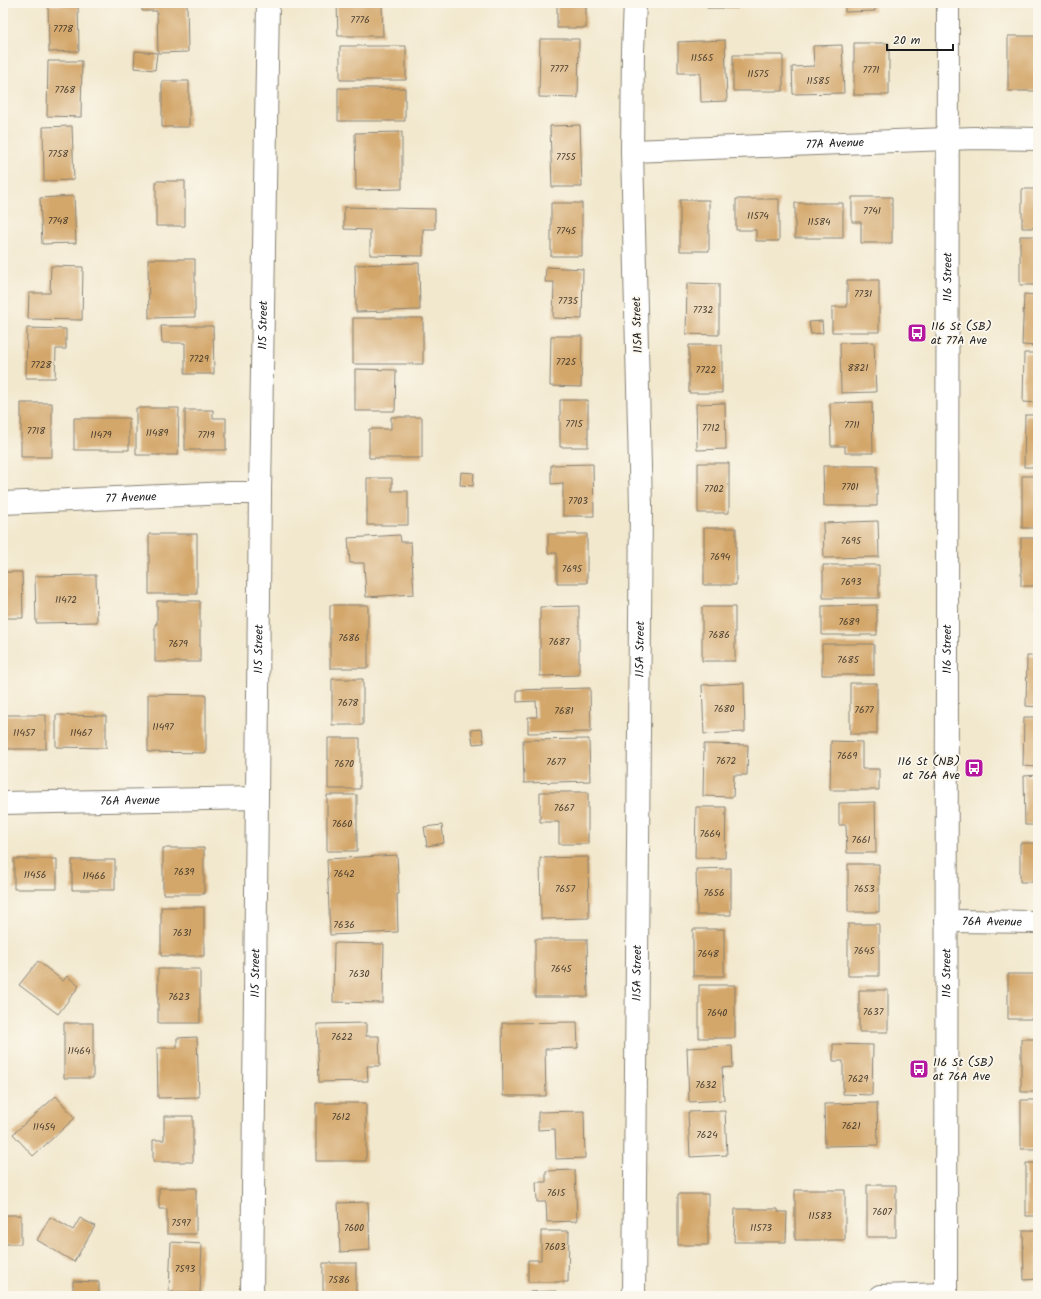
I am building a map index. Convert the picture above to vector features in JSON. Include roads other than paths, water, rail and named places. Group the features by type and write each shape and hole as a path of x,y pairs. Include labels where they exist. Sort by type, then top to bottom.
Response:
{"street":[{"name":"115 Street","path":"252,1296 260,493 268,3"},
{"name":"115A Street","path":"634,1296 641,506 632,151 635,3"},
{"name":"116 Street","path":"946,1295 948,3"},
{"name":"77A Avenue","path":"632,151 974,138 1038,139"},
{"name":"77 Avenue","path":"3,503 229,493 260,493"},
{"name":"76A Avenue","path":"3,803 257,798"},
{"name":"76A Avenue","path":"946,921 1038,922"},
{"path":"880,1296 946,1295"}],"place":[{"name":"116 St (SB) at 77A Ave","path":"917,333"},
{"name":"116 St (NB) at 76A Ave","path":"974,768"},
{"name":"116 St (SB) at 76A Ave","path":"919,1069"}]}
